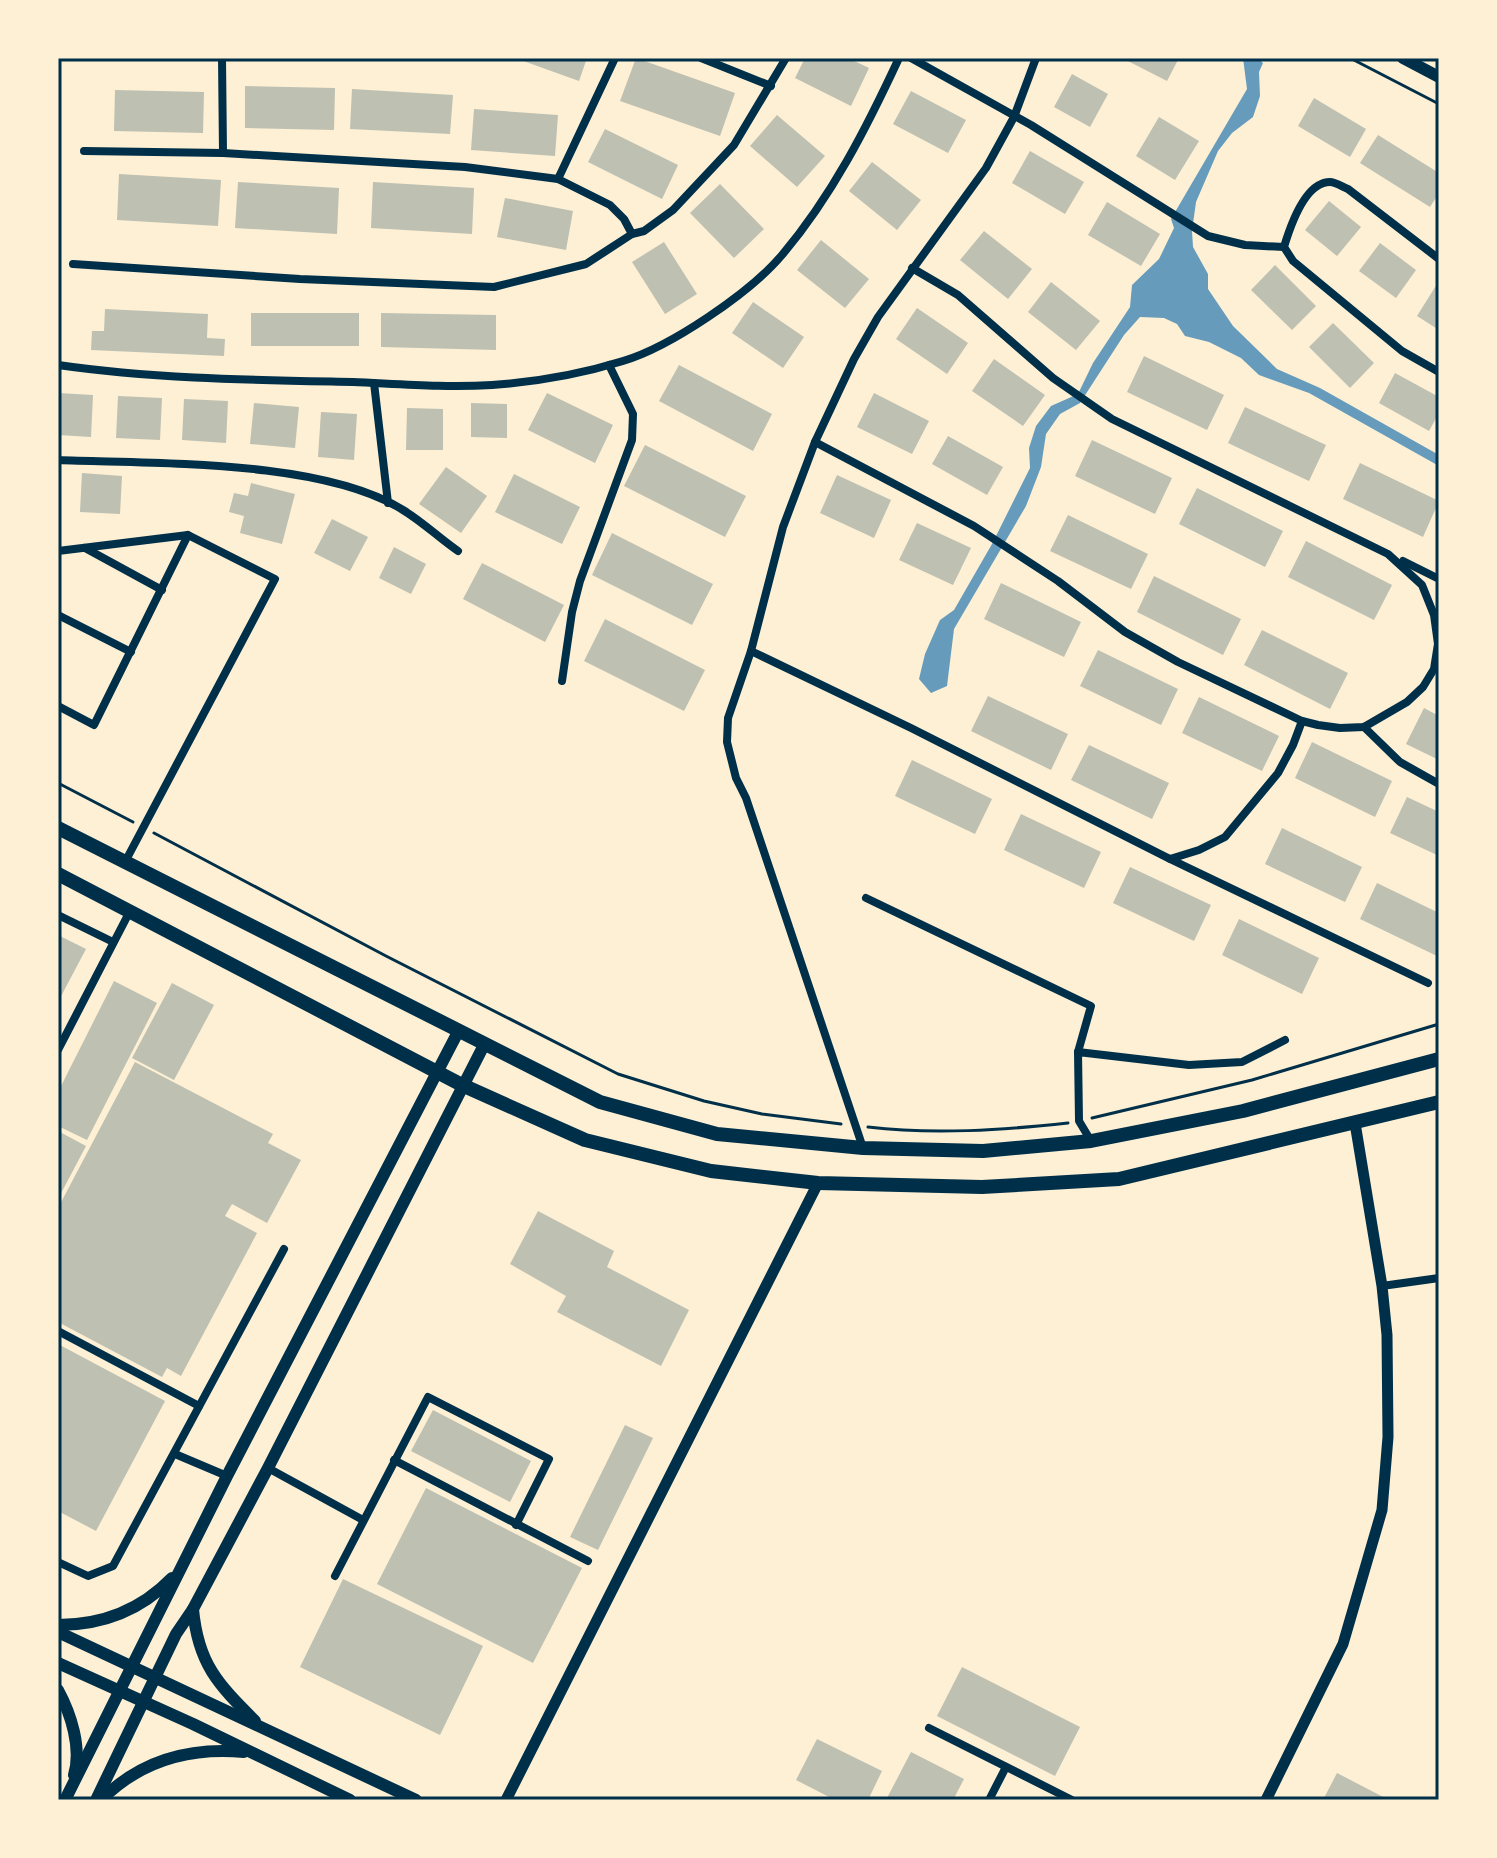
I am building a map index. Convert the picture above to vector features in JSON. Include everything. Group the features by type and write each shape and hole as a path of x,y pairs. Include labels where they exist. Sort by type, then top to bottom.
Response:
{"main road":[{"path":"1403,58 1439,77"},
{"path":"58,828 600,1102 717,1134 863,1148 983,1151 1091,1141 1243,1111 1439,1059"},
{"path":"58,874 462,1085 585,1140 711,1171 818,1183 982,1187 1119,1179 1439,1102"},
{"path":"66,1800 181,1566 458,1032"},
{"path":"99,1800 176,1634 193,1609 268,1468 484,1045"},
{"path":"58,1625 96,1622 128,1611 157,1592 181,1566"},
{"path":"193,1609 198,1641 212,1674 229,1697 263,1729"},
{"path":"58,1632 416,1800"},
{"path":"58,1663 350,1800"},
{"path":"58,1690 70,1717 76,1750 76,1767 66,1800"},
{"path":"99,1800 136,1773 172,1757 208,1751 245,1752 263,1757"}],"street":[{"path":"222,58 223,153"},
{"path":"558,179 615,58"},
{"path":"701,58 771,86"},
{"path":"73,264 300,279 494,287 532,280 586,264 632,234 644,231 673,210 734,145 786,58"},
{"path":"58,365 201,378 490,385 624,361 664,343 747,288 782,255 862,136 899,58"},
{"path":"911,58 1208,236 1245,245 1284,247"},
{"path":"863,1148 746,798 736,778 727,742 728,718 751,651 783,527 815,442 854,359 878,317 986,168 1014,117 1036,58"},
{"path":"84,151 223,153 465,167 558,179 610,205 624,219 632,234"},
{"path":"1439,259 1348,189 1331,182 1317,186 1304,200 1291,224 1284,247 1293,261 1402,351 1439,372"},
{"path":"912,268 958,295 1053,378 1112,419 1439,579"},
{"path":"562,681 580,581 632,440 633,414 609,365"},
{"path":"374,383 388,503"},
{"path":"815,442 974,526 1125,632 1178,662 1302,721 1340,728 1364,727 1387,715 1423,687 1434,669 1438,644 1434,615 1422,585 1388,554"},
{"path":"58,460 288,474 367,493 403,510 458,551"},
{"path":"58,706 94,725 188,535"},
{"path":"58,551 188,535 275,579 125,862"},
{"path":"85,548 162,590"},
{"path":"58,615 131,652"},
{"path":"751,651 1428,983"},
{"path":"1170,859 1199,850 1225,837 1278,773 1302,721"},
{"path":"1364,727 1400,762 1439,784"},
{"path":"866,898 1091,1006 1078,1052 1079,1121 1091,1141"},
{"path":"58,1050 130,911"},
{"path":"58,915 113,942"},
{"path":"1078,1052 1189,1065 1242,1062 1285,1040"},
{"path":"1266,1800 1343,1644 1382,1510 1390,1384 1382,1286 1355,1123"},
{"path":"506,1800 818,1183"},
{"path":"58,1562 88,1576 113,1566 284,1249"},
{"path":"1382,1286 1439,1278"},
{"path":"58,1331 199,1406"},
{"path":"335,1576 428,1397 549,1459 516,1525"},
{"path":"175,1454 227,1476"},
{"path":"394,1460 588,1561"},
{"path":"268,1468 363,1520"},
{"path":"929,1728 1072,1800"},
{"path":"989,1800 1006,1767"}],"path":[{"path":"1350,58 1439,104"},
{"path":"58,783 618,1074 704,1101 762,1114 890,1130 977,1130 1079,1121 1252,1080 1439,1024"}],"water":[{"path":"1243,58 1258,58 1263,63 1259,72 1260,96 1253,117 1232,133 1218,151 1196,202 1193,247 1208,274 1208,289 1233,326 1277,369 1320,388 1439,455 1439,466 1309,393 1259,375 1241,358 1209,342 1185,336 1177,324 1164,318 1140,317 1124,335 1080,403 1060,414 1046,434 1041,467 1026,506 954,629 947,686 931,693 919,679 925,654 940,620 954,610 1030,468 1029,448 1036,426 1051,406 1078,394 1093,363 1130,307 1132,285 1159,259 1174,228 1171,219 1247,89"}],"building":[{"path":"515,58 587,58 579,81"},
{"path":"636,58 735,93 720,136 620,101"},
{"path":"805,58 848,58 869,68 851,106 795,78"},
{"path":"1122,58 1179,58 1167,81"},
{"path":"1072,74 1108,94 1090,127 1054,107"},
{"path":"245,86 335,88 334,130 245,128"},
{"path":"352,89 453,95 450,134 350,129"},
{"path":"115,90 204,92 203,133 114,131"},
{"path":"911,91 966,120 948,153 893,124"},
{"path":"1314,98 1366,129 1350,157 1298,126"},
{"path":"474,109 558,115 555,156 471,150"},
{"path":"777,115 825,156 797,187 750,146"},
{"path":"1159,117 1199,141 1175,180 1136,156"},
{"path":"605,129 678,165 662,199 588,162"},
{"path":"1378,135 1439,173 1439,193 1430,207 1360,163"},
{"path":"1030,151 1084,182 1065,214 1012,183"},
{"path":"872,162 921,200 897,230 849,191"},
{"path":"119,174 221,180 218,226 117,220"},
{"path":"238,182 339,188 337,234 235,228"},
{"path":"373,182 474,188 472,234 371,228"},
{"path":"720,184 764,229 734,258 690,213"},
{"path":"505,198 573,211 566,250 497,237"},
{"path":"1329,201 1361,227 1337,256 1305,230"},
{"path":"1107,202 1160,234 1141,266 1088,235"},
{"path":"984,231 1032,269 1008,299 960,260"},
{"path":"821,240 869,279 845,308 797,270"},
{"path":"664,242 697,294 665,314 632,262"},
{"path":"1380,243 1416,270 1396,298 1359,271"},
{"path":"1275,265 1316,306 1292,330 1251,290"},
{"path":"1051,282 1100,321 1076,350 1028,312"},
{"path":"1439,285 1439,330 1417,316"},
{"path":"753,302 804,337 783,368 732,333"},
{"path":"917,308 968,343 947,374 896,339"},
{"path":"105,309 208,314 207,338 225,339 224,356 91,350 92,331 104,331"},
{"path":"251,313 359,313 359,346 251,346"},
{"path":"381,313 496,315 496,350 381,347"},
{"path":"1333,323 1374,363 1350,388 1309,347"},
{"path":"1144,356 1224,395 1207,430 1127,392"},
{"path":"994,359 1045,395 1023,426 972,391"},
{"path":"679,365 772,414 753,451 659,401"},
{"path":"1395,373 1439,397 1439,413 1429,431 1379,403"},
{"path":"58,393 93,395 91,437 58,435"},
{"path":"547,393 613,425 595,463 528,430"},
{"path":"874,393 929,421 912,454 857,427"},
{"path":"118,396 162,398 160,440 116,438"},
{"path":"184,399 228,401 226,443 182,440"},
{"path":"254,403 299,407 295,448 250,444"},
{"path":"471,403 507,404 507,438 471,437"},
{"path":"1245,407 1326,445 1309,481 1228,443"},
{"path":"407,408 443,409 443,450 406,450"},
{"path":"321,412 357,414 354,460 318,457"},
{"path":"948,436 1003,467 987,495 932,464"},
{"path":"1092,440 1172,478 1155,514 1075,476"},
{"path":"645,445 746,496 725,537 624,486"},
{"path":"1360,463 1439,501 1423,537 1343,499"},
{"path":"446,467 487,496 461,533 419,504"},
{"path":"82,473 122,476 120,514 80,512"},
{"path":"514,474 580,507 562,544 495,512"},
{"path":"837,475 891,500 874,538 820,513"},
{"path":"251,483 295,494 282,544 240,533 244,516 229,512 234,493 248,496"},
{"path":"1197,488 1283,531 1265,567 1179,524"},
{"path":"1068,515 1148,554 1131,589 1050,551"},
{"path":"332,519 368,537 350,571 314,553"},
{"path":"917,523 971,548 953,585 899,560"},
{"path":"612,533 713,584 692,625 592,575"},
{"path":"1306,541 1392,585 1374,620 1288,577"},
{"path":"394,547 426,564 411,594 379,578"},
{"path":"482,563 564,605 545,642 463,599"},
{"path":"1154,576 1241,619 1223,655 1137,612"},
{"path":"1001,583 1081,622 1064,657 984,619"},
{"path":"605,619 705,670 684,711 584,661"},
{"path":"1262,630 1348,673 1330,709 1244,665"},
{"path":"1098,650 1178,689 1161,725 1080,686"},
{"path":"988,696 1068,734 1051,770 971,731"},
{"path":"1199,697 1279,736 1262,771 1182,733"},
{"path":"1424,708 1439,716 1439,760 1406,744"},
{"path":"1312,742 1392,781 1375,817 1295,778"},
{"path":"1089,745 1169,783 1152,819 1071,780"},
{"path":"912,760 992,799 975,834 895,796"},
{"path":"1407,797 1439,812 1439,856 1390,833"},
{"path":"1021,814 1101,852 1084,888 1004,850"},
{"path":"1282,828 1362,867 1345,902 1265,864"},
{"path":"1130,867 1211,905 1194,941 1113,903"},
{"path":"1377,883 1439,913 1439,957 1360,919"},
{"path":"1239,919 1319,958 1302,994 1222,955"},
{"path":"58,935 86,949 58,1002"},
{"path":"114,981 157,1003 87,1140 58,1126 58,1092"},
{"path":"172,983 214,1005 174,1080 132,1058"},
{"path":"135,1062 273,1134 268,1143 301,1160 267,1223 232,1204 225,1216 257,1233 181,1376 167,1368 162,1377 58,1322 58,1208"},
{"path":"58,1131 86,1146 58,1199"},
{"path":"538,1211 614,1251 607,1267 689,1310 661,1366 557,1312 566,1296 510,1264"},
{"path":"58,1344 165,1401 96,1531 58,1511"},
{"path":"433,1410 531,1461 510,1502 411,1451"},
{"path":"625,1425 653,1438 598,1550 570,1537"},
{"path":"426,1488 582,1568 533,1663 377,1584"},
{"path":"343,1579 483,1646 440,1735 300,1667"},
{"path":"962,1667 1080,1727 1055,1776 937,1716"},
{"path":"817,1739 882,1771 868,1800 835,1800 796,1780"},
{"path":"911,1752 964,1779 953,1800 886,1800"},
{"path":"1337,1773 1389,1800 1323,1800"}]}
